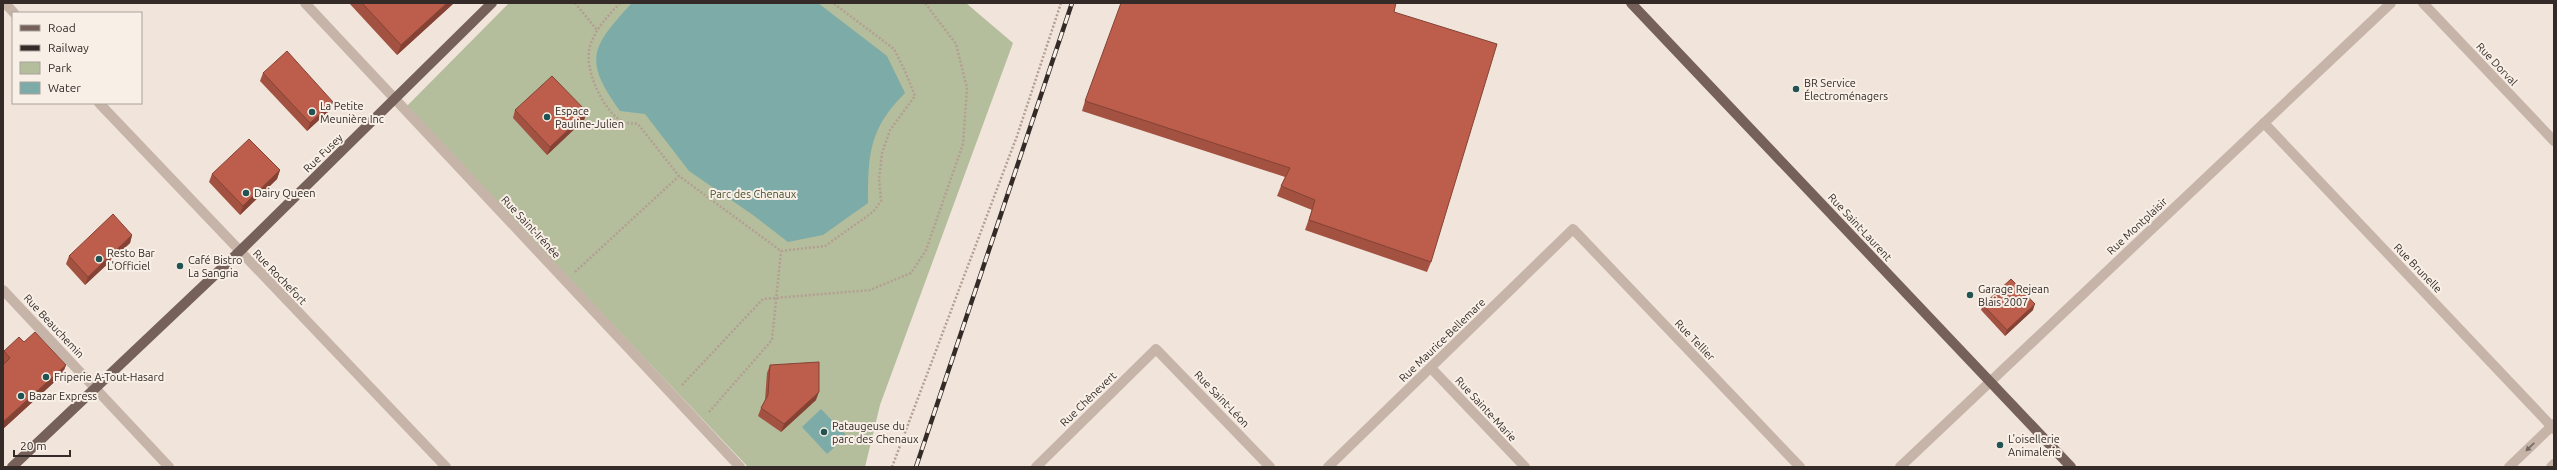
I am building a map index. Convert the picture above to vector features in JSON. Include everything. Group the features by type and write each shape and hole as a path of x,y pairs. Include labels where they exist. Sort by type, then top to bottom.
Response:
{"main road":[{"name":"Rue Fusey","path":"12,467 239,252 492,3"},
{"name":"Rue Saint-Laurent","path":"1631,3 2071,467"}],"street":[{"path":"5,3 13,12"},
{"name":"Rue Saint-Irénée","path":"305,3 740,467"},
{"name":"Rue Montplaisir","path":"1900,467 2391,3"},
{"name":"Rue Dorval","path":"2423,3 2554,141"},
{"name":"Rue Rochefort","path":"100,104 239,252 446,467"},
{"name":"Rue Brunelle","path":"2264,123 2553,427"},
{"name":"Rue Maurice-Bellemare","path":"1328,467 1573,229"},
{"name":"Rue Tellier","path":"1573,229 1800,467"},
{"name":"Rue Beauchemin","path":"3,290 169,467"},
{"name":"Rue Chênevert","path":"1036,467 1156,349"},
{"name":"Rue Saint-Léon","path":"1156,349 1270,467"},
{"name":"Rue Sainte-Marie","path":"1431,368 1525,467"},
{"path":"2509,467 2553,427"},
{"path":"2551,467 2554,464"}],"path":[{"path":"575,3 597,30"},
{"path":"620,3 597,30 588,60 593,82 613,115 624,123 638,124 679,176 781,251 825,246 873,212 881,201 880,172 882,153 890,130 915,96 894,49 833,3"},
{"path":"673,395 763,299 777,296 870,290 911,273 926,250 963,144 967,88 956,44 924,3"},
{"path":"892,467 1017,136 1061,3"},
{"path":"566,281 679,176"},
{"path":"699,423 772,340 781,251"}],"green space":[{"name":"Parc des Chenaux","path":"509,3 966,3 1013,43 880,405 865,467 748,467 406,107"}],"water":[{"path":"632,3 818,3 887,56 905,93 884,118 877,131 870,156 868,203 823,235 788,242 753,215 689,171 645,114 620,111 600,79 597,66 597,54 600,43 618,18"},
{"name":"Pataugeuse du parc des Chenaux","path":"821,409 847,436 827,454 802,427"}],"building":[{"path":"362,3 447,3 401,45"},
{"path":"1121,3 1396,3 1394,12 1497,44 1431,262 1309,220 1315,200 1281,186 1290,168 1085,101"},
{"path":"287,51 333,102 310,123 263,73"},
{"path":"552,76 587,112 550,147 515,110"},
{"path":"249,139 280,170 243,206 212,174"},
{"path":"113,214 132,235 88,277 69,256"},
{"path":"2011,279 2035,304 2007,330 1983,305"},
{"path":"35,332 66,365 3,422 3,365 10,358 4,351 19,337 24,342"},
{"path":"819,362 819,392 784,424 761,408 768,395 770,365"}],"railway":[{"path":"916,467 1072,3"}],"place":[{"name":"BR Service Électroménagers","path":"1796,89"},
{"name":"La Petite Meunière Inc","path":"312,112"},
{"name":"Espace Pauline-Julien","path":"547,117"},
{"name":"Dairy Queen","path":"246,193"},
{"name":"Resto Bar L'Officiel","path":"99,259"},
{"name":"Café Bistro La Sangria","path":"180,266"},
{"name":"Garage Rejean Blais 2007","path":"1970,295"},
{"name":"Friperie A-Tout-Hasard","path":"46,377"},
{"name":"Bazar Express","path":"21,396"},
{"name":"Pataugeuse du parc des Chenaux","path":"824,432"},
{"name":"L'oisellerie Animalerie","path":"2000,445"}]}
